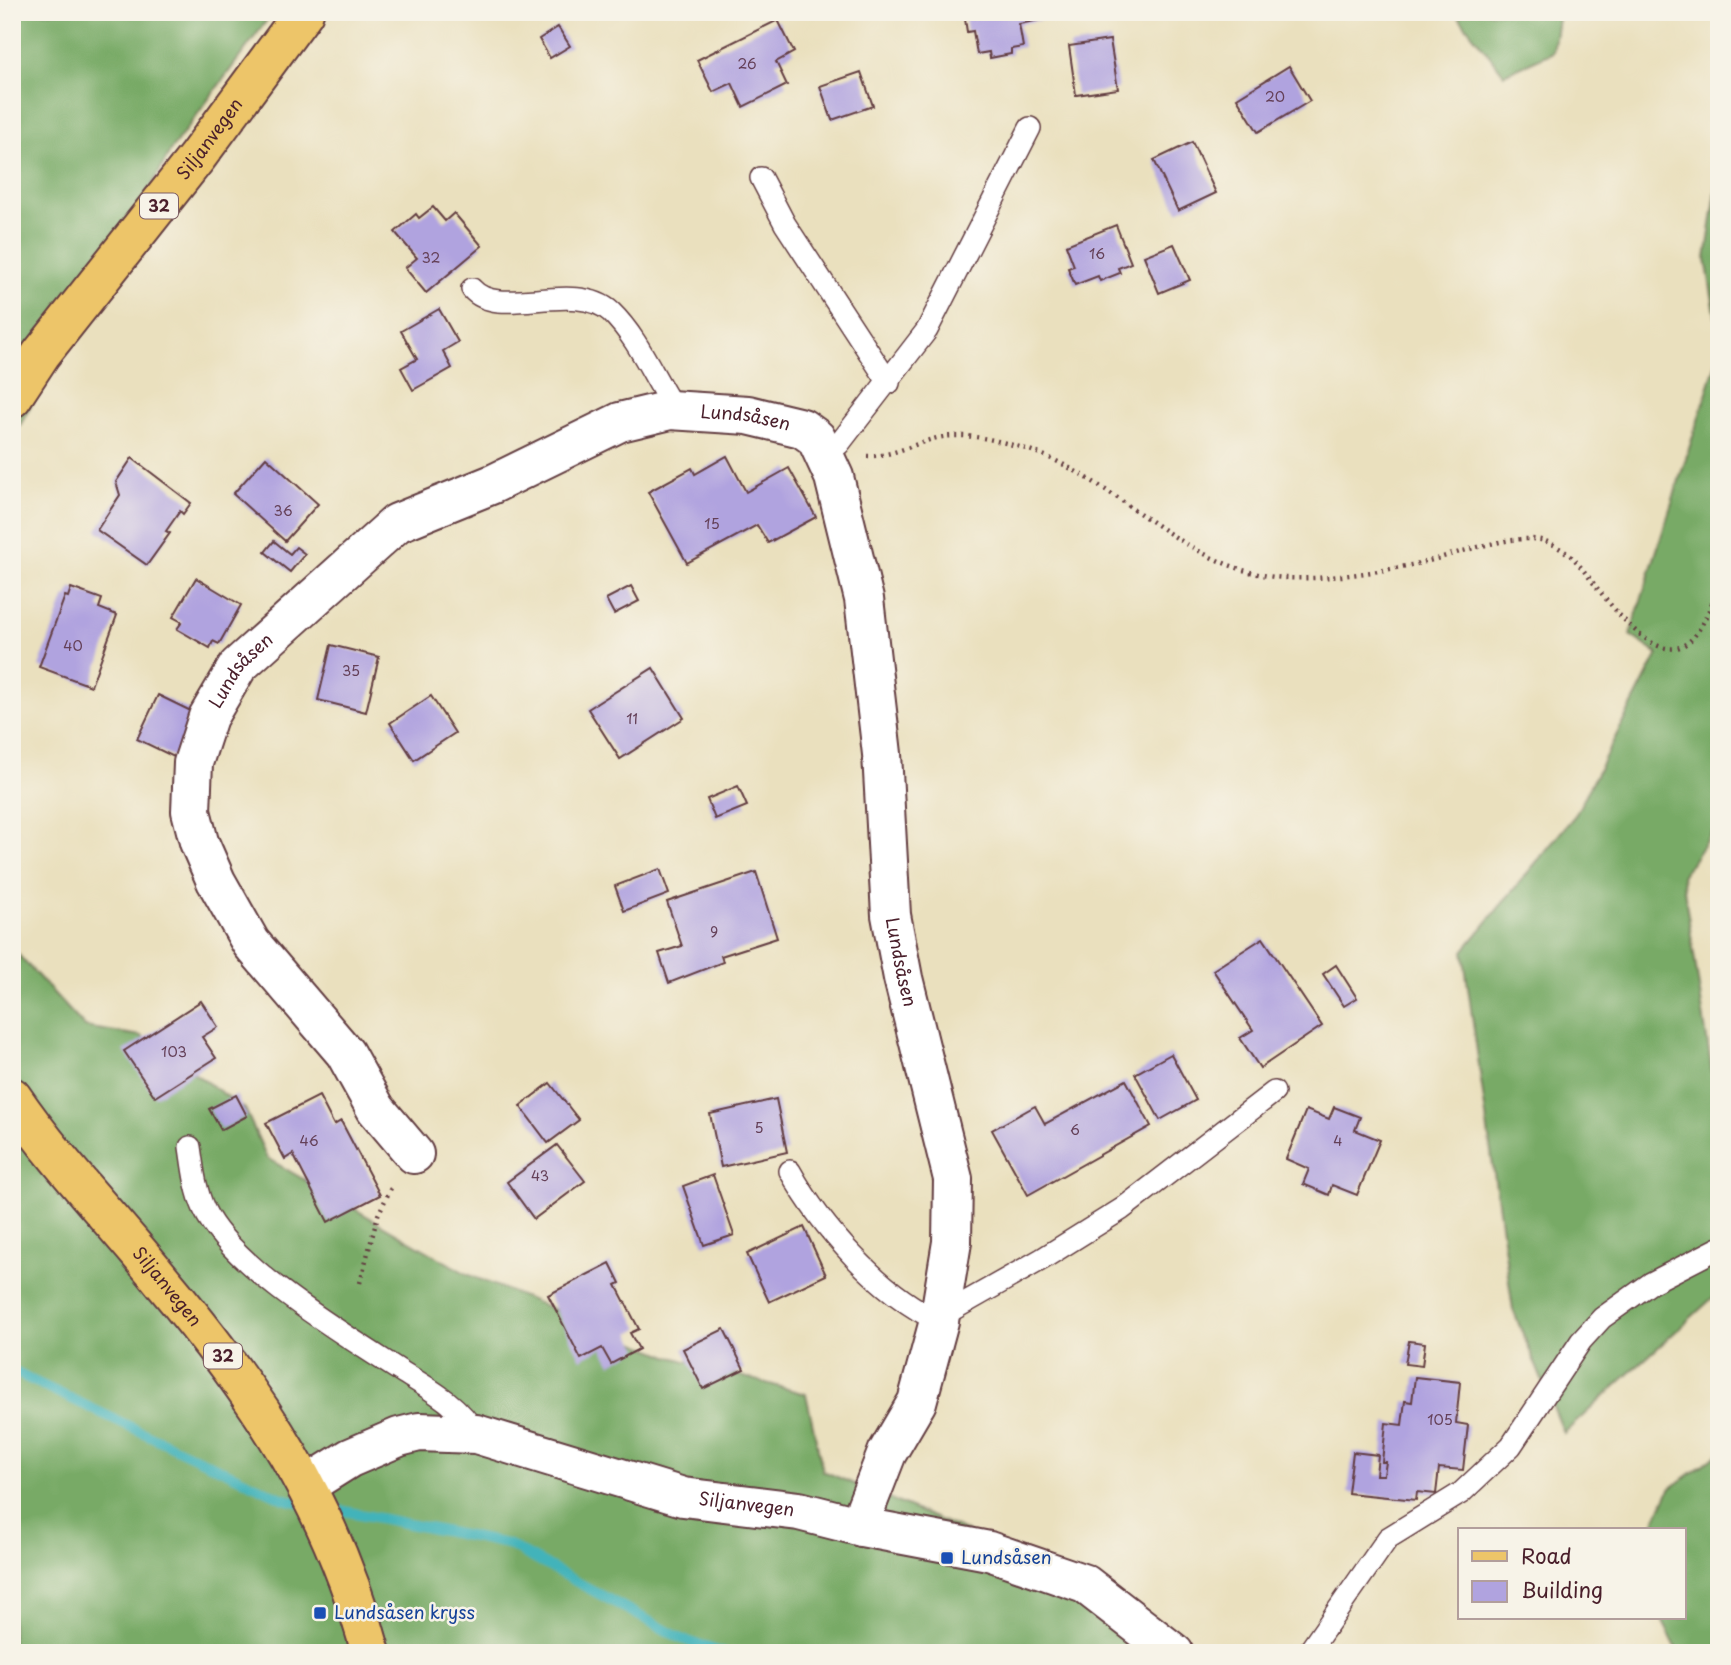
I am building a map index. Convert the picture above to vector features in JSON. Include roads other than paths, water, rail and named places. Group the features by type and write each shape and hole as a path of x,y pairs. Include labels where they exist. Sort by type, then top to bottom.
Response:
{"main road":[{"name":"Siljanvegen","path":"12,398 41,354 197,158 304,12"},
{"name":"Siljanvegen","path":"12,1097 79,1185 163,1281 235,1371 275,1429 307,1485 337,1547 371,1653"}],"street":[{"name":"Lundsåsen","path":"406,1145 376,1110 345,1053 251,943 216,881 199,842 191,811 193,763 208,717 238,666 397,523 493,484 620,422 670,411 748,415 802,428 816,438 834,477 864,599 882,754 891,915 902,978 953,1179 952,1241 940,1315 917,1402 887,1453 866,1507 862,1527"},
{"name":"Siljanvegen","path":"307,1485 350,1458 399,1437 419,1432 476,1434 683,1497 799,1511 862,1527 989,1551 1085,1584 1174,1653"}],"lane":[{"path":"824,455 839,444 889,383 927,330 1030,128"},
{"path":"761,178 785,224 889,383"},
{"path":"472,289 478,296 503,301 572,297 610,311 627,331 670,402 670,411"},
{"path":"790,1171 853,1255 878,1281 940,1315 1042,1259 1122,1209 1274,1092"},
{"path":"190,1146 197,1191 204,1210 221,1236 318,1318 441,1396 466,1417 476,1434"},
{"path":"1308,1653 1388,1538 1433,1513 1461,1493 1511,1446 1581,1341 1602,1318 1651,1283 1719,1248"}],"waterway":[{"path":"12,1371 284,1499 302,1503"},
{"path":"325,1507 507,1544 682,1639 723,1653"}],"place":[{"name":"Lundsåsen","path":"947,1558"},
{"name":"Lundsåsen kryss","path":"320,1613"}]}
